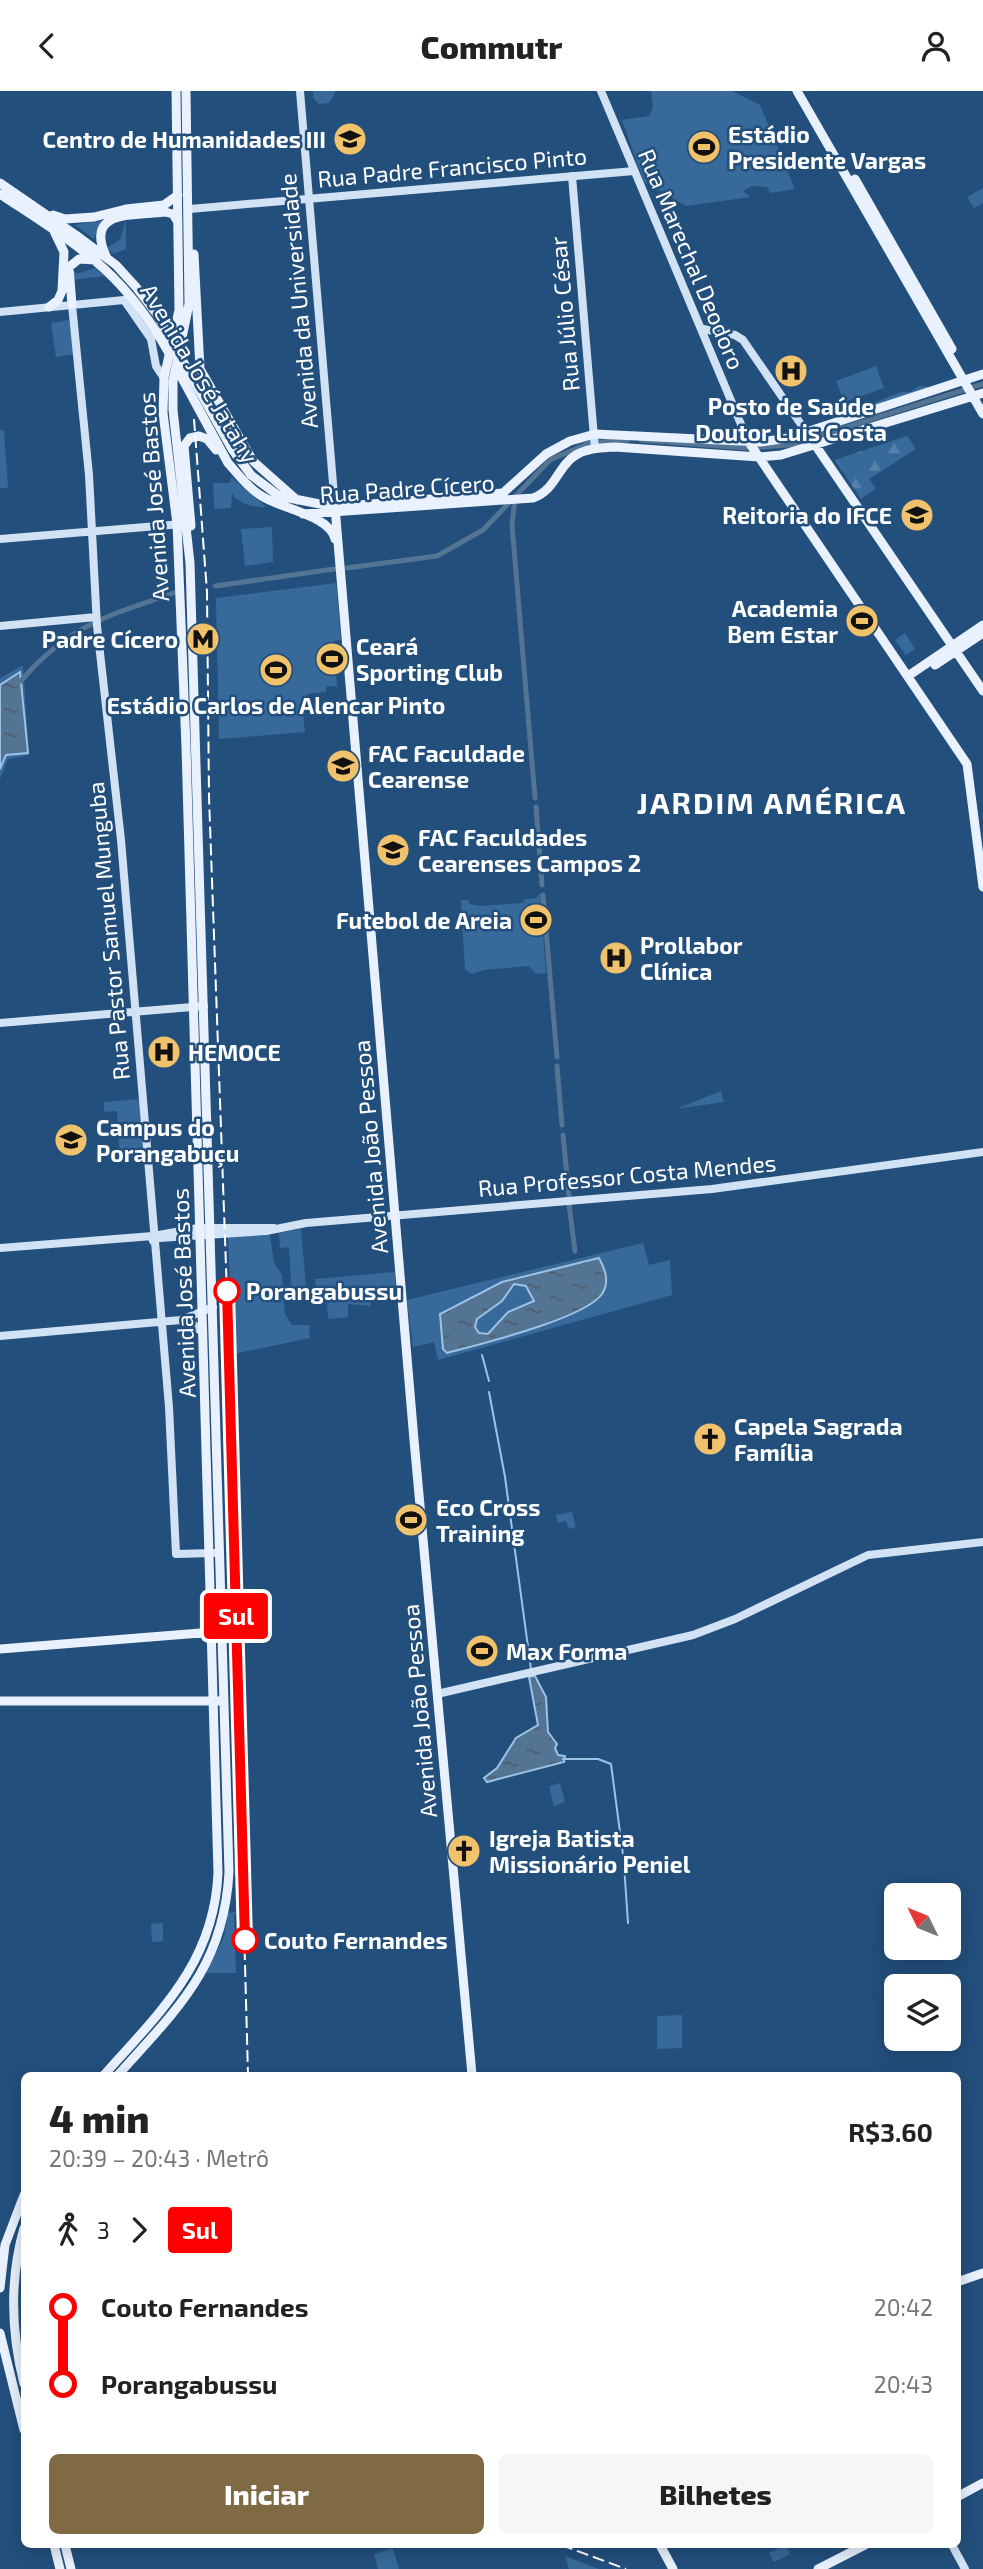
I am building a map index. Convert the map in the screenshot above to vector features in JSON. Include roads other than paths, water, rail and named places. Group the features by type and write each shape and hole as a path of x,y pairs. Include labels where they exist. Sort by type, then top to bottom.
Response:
{"main road":[{"path":"169,379 179,310 176,91"},
{"path":"169,379 188,313 186,91"},
{"path":"797,91 974,389 983,414"},
{"path":"804,91 911,282"},
{"name":"Avenida José Jatahy","path":"0,183 39,208 102,259 156,313 239,459 251,475 276,500 299,501"},
{"name":"Avenida José Jatahy","path":"0,194 102,259"},
{"path":"39,208 60,218 94,217 126,209 164,205 178,195"},
{"path":"189,211 192,218 200,369 253,461 299,501"},
{"path":"72,305 69,267 79,259 102,259 99,235 110,219 165,212 173,214 178,223"},
{"path":"48,307 58,300 62,291 64,252 54,230"},
{"name":"Avenida José Jatahy","path":"112,268 148,317 228,463 250,487 303,514"},
{"path":"595,441 615,447 753,449 811,439 974,389 983,374"},
{"name":"Avenida José Bastos","path":"169,379 163,413 190,563 204,1006 205,1219"},
{"path":"595,441 753,449 788,438 811,439 974,389"},
{"path":"185,524 190,500 184,454 190,438 199,436 207,439 228,463"},
{"path":"811,439 983,691"},
{"name":"Rua Padre Cícero","path":"303,514 498,494 510,488 545,454 570,441 595,441"},
{"name":"Rua Padre Cícero","path":"299,501 335,511 533,498 546,491 572,457 595,441"},
{"path":"753,449 968,767 983,887"},
{"name":"Avenida João Pessoa","path":"335,511 472,2072"},
{"path":"303,514 330,527 338,547"},
{"name":"Avenida José Bastos","path":"107,2072 185,1981 204,1943 213,1915 218,1873 221,1561 213,1307 206,1244 192,1007 185,524"},
{"path":"955,649 983,625"},
{"path":"909,677 983,633"},
{"name":"Avenida José Bastos","path":"121,2072 201,1976 221,1929 225,1911 229,1872 227,1795 213,1632 202,1312 206,1244"},
{"path":"0,1649 213,1632"},
{"path":"0,1701 220,1701"},
{"path":"217,1795 227,1795"},
{"path":"127,2065 124,2058 130,2045"},
{"path":"0,2288 5,2245 21,2203"},
{"path":"21,2238 12,2305 21,2364"},
{"path":"961,2281 983,2273"},
{"path":"0,2333 21,2418"},
{"path":"961,2495 983,2483"},
{"path":"55,2548 60,2569"},
{"path":"66,2548 71,2569"},
{"path":"661,2548 669,2566"},
{"path":"818,2569 859,2548"}],"street":[{"name":"Avenida da Universidade","path":"300,91 335,511"},
{"name":"Rua Marechal Deodoro","path":"601,91 753,449"},
{"name":"Rua Padre Francisco Pinto","path":"189,211 634,171"},
{"name":"Rua Júlio César","path":"572,176 595,441"},
{"path":"0,312 124,300 151,339 156,366 169,379"},
{"name":"Rua Pastor Samuel Munguba","path":"72,305 85,419 96,620 121,840 133,1011 174,1476 176,1554 210,1552"},
{"path":"703,329 722,335 735,335 743,340 811,439"},
{"path":"708,345 722,335"},
{"path":"0,539 185,524"},
{"path":"0,626 96,620"},
{"path":"0,1023 204,1006"},
{"name":"Rua Professor Costa Mendes","path":"0,1248 267,1231 306,1223 756,1184 983,1152"},
{"path":"0,1336 181,1320 213,1307"},
{"path":"181,1320 194,1325 203,1333"},
{"path":"437,1694 693,1635 720,1625 868,1555 983,1542"},
{"path":"210,1552 221,1561"},
{"path":"954,2548 965,2569"}],"water":[{"path":"20,672 28,753 6,755 0,769 0,685"},
{"path":"599,1258 606,1280 602,1294 575,1313 506,1337 447,1353 443,1349 440,1314 502,1282","holes":["514,1284 526,1286 534,1301 508,1312 488,1334 479,1333 475,1327 477,1319 502,1301"]},
{"path":"535,1676 546,1697 548,1732 557,1744 555,1748 558,1755 565,1756 564,1762 487,1782 484,1778 497,1768 516,1738 538,1725 529,1677"}],"waterway":[{"path":"641,440 746,448 790,445 983,384"},
{"path":"347,568 437,556 483,530 550,460 589,443 628,440"},
{"path":"515,498 512,525 535,798"},
{"path":"215,586 334,569"},
{"path":"21,681 56,647 90,625 174,593"},
{"path":"536,807 542,885"},
{"path":"543,895 557,1057"},
{"path":"557,1066 562,1125"},
{"path":"563,1135 569,1196"},
{"path":"569,1204 575,1251"},
{"path":"482,1355 489,1381"},
{"path":"489,1392 505,1477 531,1669"},
{"path":"563,1759 598,1759 611,1764 623,1855"},
{"path":"624,1865 628,1923"}],"railway":[{"path":"194,419 207,592 209,797 227,1294 248,2072"},
{"path":"569,2548 626,2569"}],"metro line":[{"name":"Sul","path":"227,1291 245,1940"}],"place":[{"name":"Centro de Humanidades III","path":"350,139"},
{"name":"Estádio Presidente Vargas","path":"704,147"},
{"name":"Posto de Saúde Doutor Luis Costa","path":"791,371"},
{"name":"Reitoria do IFCE","path":"917,515"},
{"name":"Academia Bem Estar","path":"862,621"},
{"name":"Padre Cícero","path":"203,639"},
{"name":"Ceará Sporting Club","path":"332,659"},
{"name":"Estádio Carlos de Alencar Pinto","path":"276,670"},
{"name":"FAC Faculdade Cearense","path":"343,766"},
{"name":"FAC Faculdades Cearenses Campos 2","path":"393,850"},
{"name":"Futebol de Areia","path":"536,920"},
{"name":"Prollabor Clínica","path":"616,958"},
{"name":"HEMOCE","path":"164,1052"},
{"name":"Campus do Porangabuçu","path":"71,1140"},
{"name":"Porangabussu","path":"227,1291"},
{"name":"Capela Sagrada Família","path":"710,1439"},
{"name":"Eco Cross Training","path":"411,1520"},
{"name":"Max Forma","path":"482,1651"},
{"name":"Igreja Batista Missionário Peniel","path":"464,1851"},
{"name":"Couto Fernandes","path":"245,1940"}],"district":[{"name":"JARDIM AMÉRICA","path":"772,802"}]}
